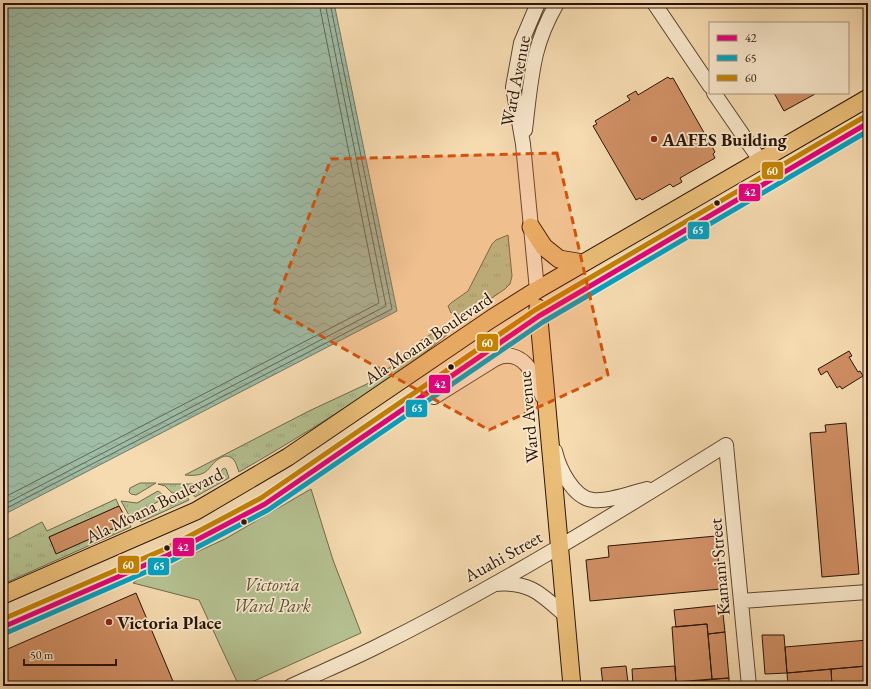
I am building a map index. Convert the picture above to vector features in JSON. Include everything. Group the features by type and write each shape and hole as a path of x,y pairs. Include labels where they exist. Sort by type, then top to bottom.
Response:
{"main road":[{"name":"Ala Moana Boulevard","path":"3,595 196,511 288,457 491,319 537,290 868,98"},
{"path":"3,627 168,555 258,508 367,435 539,316 868,123"},
{"path":"531,227 544,247 559,259 583,263"},
{"name":"Ward Avenue","path":"537,290 572,686"}],"street":[{"name":"Ward Avenue","path":"537,290 523,144 513,87 521,43 538,3"},
{"name":"Ward Avenue","path":"523,144 536,53 549,17 557,3"},
{"path":"654,3 709,85"},
{"path":"715,94 760,160"},
{"path":"367,435 447,389 495,359 505,355 514,356 521,360 534,374 540,390 554,448 562,470 571,485 582,497 590,500 599,500 661,485"},
{"name":"Auahi Street","path":"291,686 376,647 492,585 560,547 726,445"},
{"name":"Kamani Street","path":"726,445 749,686"},
{"path":"492,585 510,583 522,585 536,591 566,616"},
{"path":"741,602 868,592"}],"highlighted area":[{"path":"557,153 608,375 489,430 273,309 331,159"}],"green space":[{"path":"544,3 550,3 523,84 521,82 529,40"},
{"path":"508,235 512,276 510,284 467,315 461,316 451,313 448,306 468,291 492,244 496,240"},
{"path":"442,332 449,333 391,377 316,426 239,472 233,459 225,456 201,474 185,475 309,411 369,383 398,361 420,341 433,333 433,335"},
{"path":"224,468 226,469 229,478 195,497 192,491 210,481"},
{"path":"140,483 156,483 136,495 129,492 130,488"},
{"path":"158,484 197,484 178,493 172,493 165,486"},
{"name":"Victoria Ward Park","path":"311,489 333,560 361,633 243,686 239,686 199,600 133,583 140,578 225,539"},
{"path":"158,491 163,495 161,500 130,517 121,501 137,503"},
{"path":"187,497 189,500 141,522 140,520 164,507 170,501 180,500"},
{"path":"116,499 119,506 49,537 56,553 128,522 131,527 3,584 3,542 42,522 47,531"}],"water":[{"path":"334,3 397,311 3,515 3,4"}],"building":[{"name":"AAFES Building","path":"668,77 670,79 673,78 715,152 713,154 715,158 680,178 682,182 673,187 670,184 642,200 640,198 636,200 593,126 597,124 595,121 630,100 627,96 636,91 638,95"},
{"path":"775,94 815,94 784,111"},
{"path":"849,351 852,356 849,357 858,372 860,371 863,376 842,389 840,386 837,388 827,371 821,375 818,369"},
{"path":"846,423 859,574 822,577 810,433 826,432 825,425"},
{"path":"119,506 128,522 56,554 49,537"},
{"path":"716,536 721,589 590,601 586,560 609,557 608,546"},
{"name":"Victoria Place","path":"136,593 175,686 3,686 3,651"},
{"path":"722,605 725,632 708,634 707,624 676,627 674,610"},
{"path":"707,624 712,679 676,682 672,627"},
{"path":"725,632 729,678 712,679 708,634"},
{"path":"762,635 784,635 787,673 765,674"},
{"path":"868,640 868,666 787,673 785,647"},
{"path":"626,666 628,683 633,683 633,686 599,686 603,685 601,668"},
{"path":"675,666 676,682 664,684 664,686 633,686 632,669"},
{"path":"866,666 868,686 832,686 831,669"},
{"path":"831,669 832,686 788,686 787,673"},
{"path":"729,678 729,686 664,686 664,684"}],"transit line":[{"name":"60","path":"3,619 165,549 261,498 535,310 864,117"},
{"name":"42","path":"3,627 168,555 265,504 539,316 868,123"},
{"name":"65","path":"6,633 171,561 268,510 543,322 868,131"}],"place":[{"name":"AAFES Building","path":"654,139"},
{"name":"Victoria Place","path":"109,622"}]}
